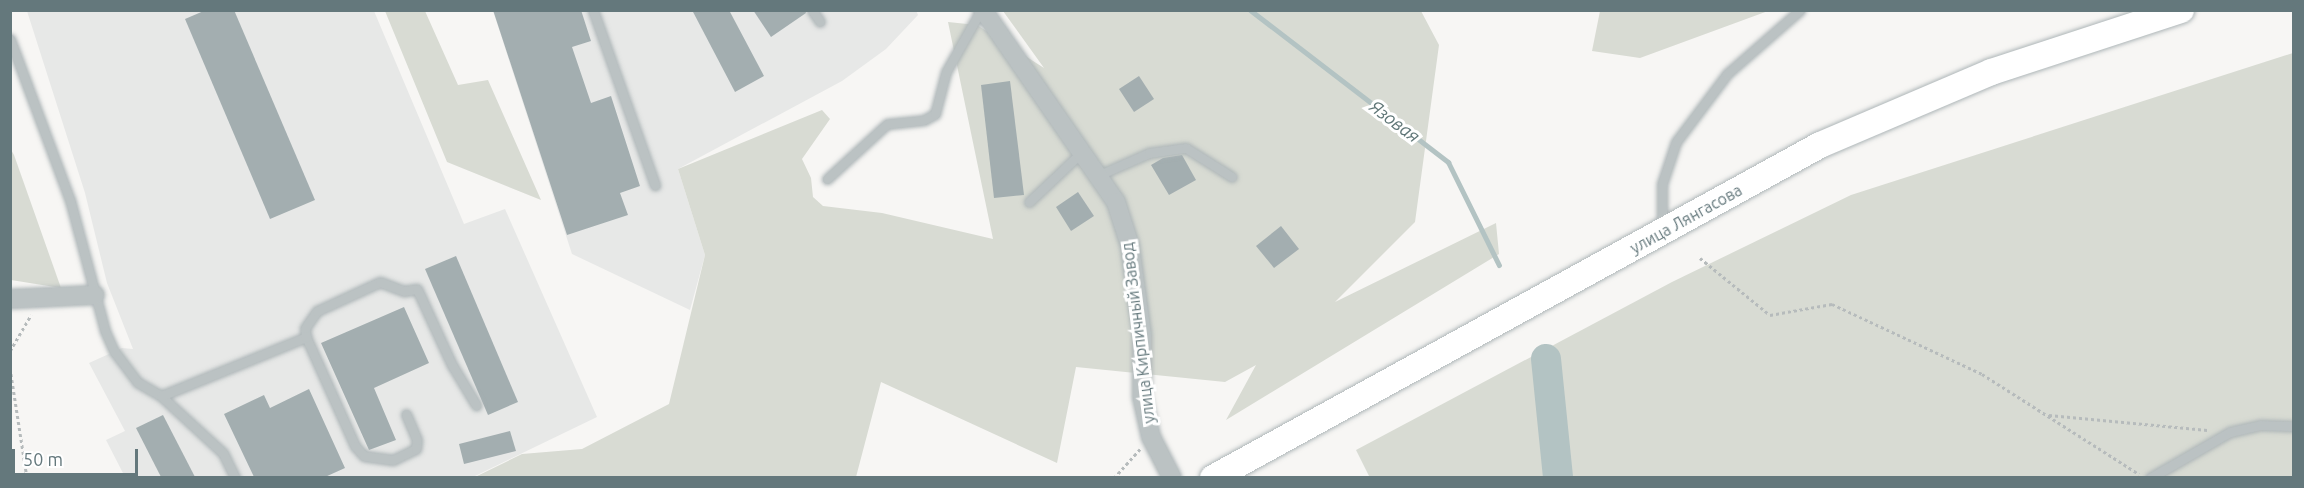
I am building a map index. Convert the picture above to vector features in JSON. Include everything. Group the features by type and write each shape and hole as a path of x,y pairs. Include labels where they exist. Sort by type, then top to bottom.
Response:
{"main road":[{"name":"улица Лянгасова","path":"1214,477 1830,141 1991,72 2181,10"}],"street":[{"name":"улица Кирпичный Завод","path":"982,10 1084,150 1116,202 1130,246 1142,335 1142,397 1151,436 1172,477"},
{"path":"10,299 39,300 95,296"}],"lane":[{"path":"593,10 655,185"},
{"path":"812,10 820,22"},
{"path":"827,179 887,124 924,120 935,114 946,72 982,10"},
{"path":"1662,232 1662,184 1676,142 1727,74 1800,10"},
{"path":"10,39 70,200 95,296 114,351 137,381 161,396 223,453 236,477"},
{"path":"1099,175 1149,153 1186,148 1232,177"},
{"path":"1029,202 1084,150"},
{"path":"406,414 417,440 416,449 393,460 364,456 355,446 306,337 305,328 317,310 380,282 404,291 414,288 476,405"},
{"path":"161,396 306,337"},
{"path":"2150,477 2230,432 2260,425 2294,426"}],"path":[{"path":"1700,258 1770,315 1832,304 1982,374 2144,477"},
{"path":"10,351 39,300"},
{"path":"10,368 27,477"},
{"path":"2047,415 2230,432"},
{"path":"1114,477 1151,436"}],"shaded area":[{"path":"916,10 918,15 886,49 842,81 678,169 705,255 690,310 572,254 493,11"},
{"path":"1600,10 1768,11 1640,58 1592,51"},
{"path":"27,11 374,11 464,224 505,209 597,417 473,477 125,477 106,440 125,431 89,363 122,348 133,349 107,283 85,193"},
{"path":"385,11 425,11 458,85 488,80 541,200 447,162"},
{"path":"1003,11 1421,11 1439,45 1415,222 1335,302 1496,223 1499,254 1226,420 1256,365 1225,382 1076,367 1057,463 881,382 856,477 473,478 522,454 582,449 669,404 705,255 678,169 822,110 830,119 802,159 811,178 813,197 823,206 882,213 993,239 948,22 977,25 1044,68"},
{"path":"2293,53 2293,477 1370,478 1356,450 1672,282 1851,195"},
{"path":"10,148 14,155 61,288 11,280"}],"building":[{"path":"206,10 234,10 315,200 270,219 185,19"},
{"path":"493,10 581,10 591,41 572,47 591,103 611,96 640,186 620,193 628,215 567,235"},
{"path":"692,10 729,10 764,76 735,92"},
{"path":"753,10 805,10 806,13 771,37"},
{"path":"1139,76 1154,99 1134,112 1119,89"},
{"path":"1010,81 1024,195 994,198 981,85"},
{"path":"1182,155 1196,180 1169,195 1151,165 1163,158"},
{"path":"1078,192 1094,216 1071,231 1056,207"},
{"path":"1281,226 1299,249 1274,268 1256,246"},
{"path":"456,256 518,402 488,415 425,269"},
{"path":"404,307 429,363 374,388 396,440 369,450 321,343"},
{"path":"309,389 345,468 325,477 254,477 224,414 264,395 270,408"},
{"path":"163,415 195,477 161,477 136,428"},
{"path":"510,431 516,451 464,464 459,444"}],"waterway":[{"name":"Язовая","path":"1250,10 1448,162 1499,265"},
{"name":"Язовая","path":"1546,359 1558,478"}]}
